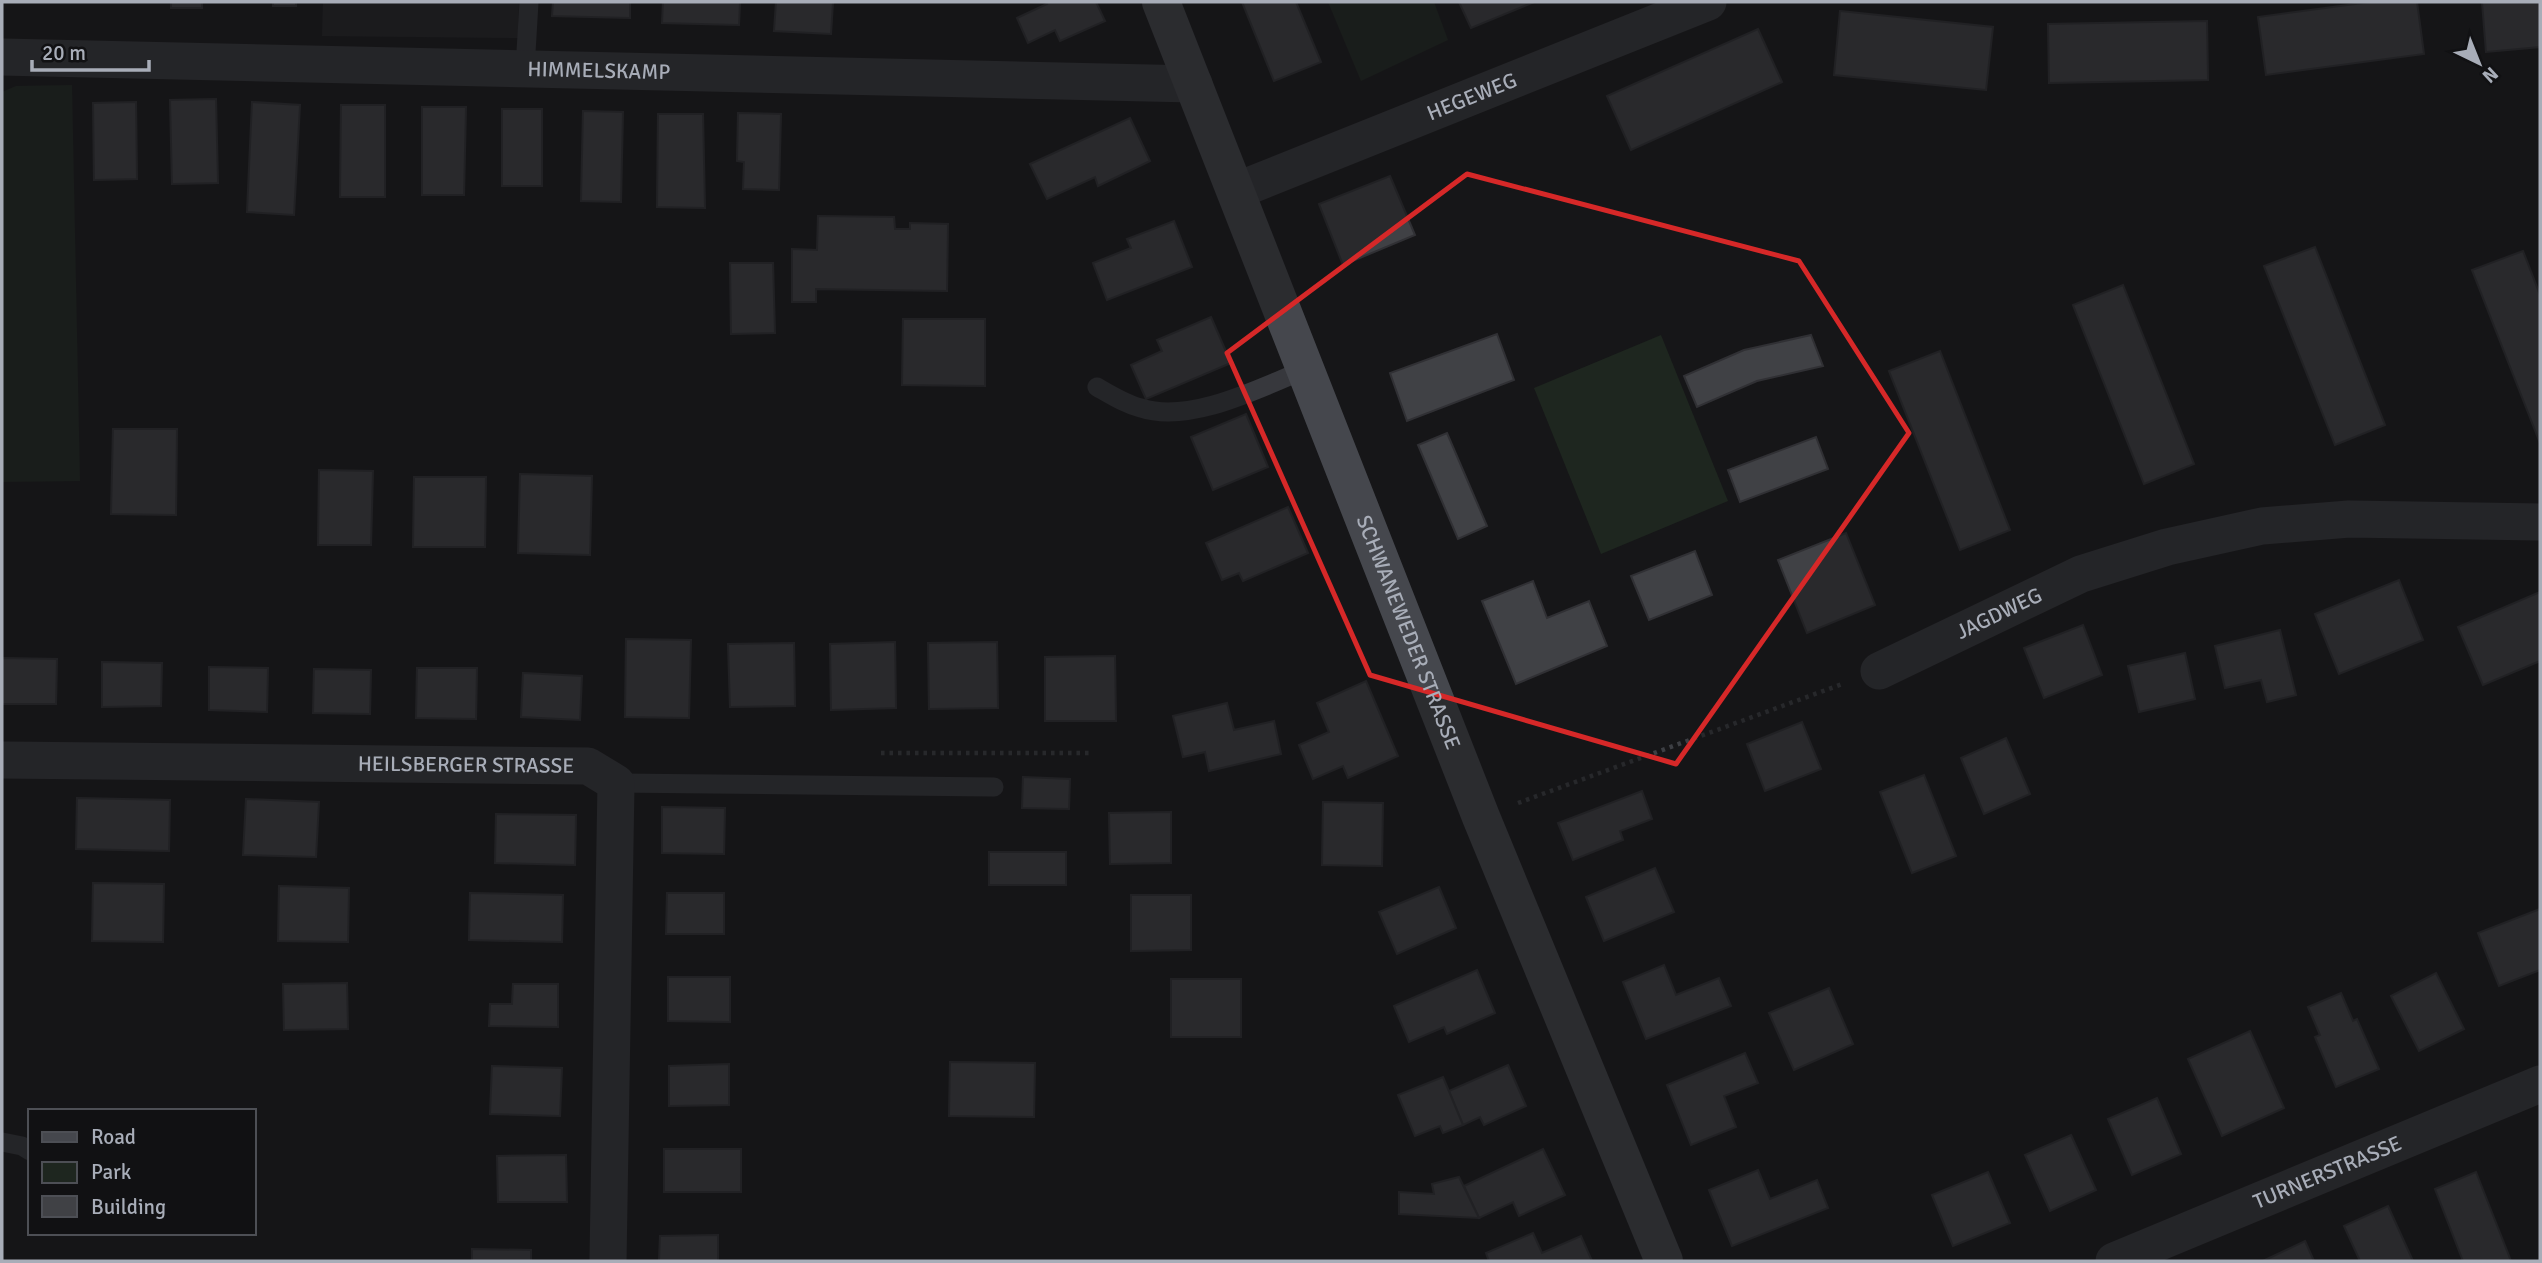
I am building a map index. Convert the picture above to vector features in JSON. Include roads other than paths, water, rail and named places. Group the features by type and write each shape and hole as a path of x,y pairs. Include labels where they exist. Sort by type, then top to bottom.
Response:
{"main road":[{"name":"SCHWANEWEDER STRASSE","path":"1161,2 1481,817 1664,1261"}],"street":[{"name":"HEGEWEG","path":"1236,191 1708,2"},
{"name":"HIMMELSKAMP","path":"2,57 1194,85"},
{"name":"JAGDWEG","path":"1879,671 2081,574 2167,547 2262,526 2349,519 2540,522"},
{"name":"HEILSBERGER STRASSE","path":"2,760 588,766 616,783"},
{"path":"608,1261 616,783"},
{"name":"TURNERSTRASSE","path":"2114,1261 2540,1084"}],"lane":[{"path":"525,69 529,2"},
{"path":"1097,387 1142,409 1179,411 1224,401 1306,369"},
{"path":"616,783 994,787"},
{"path":"2,1142 28,1150"}]}
